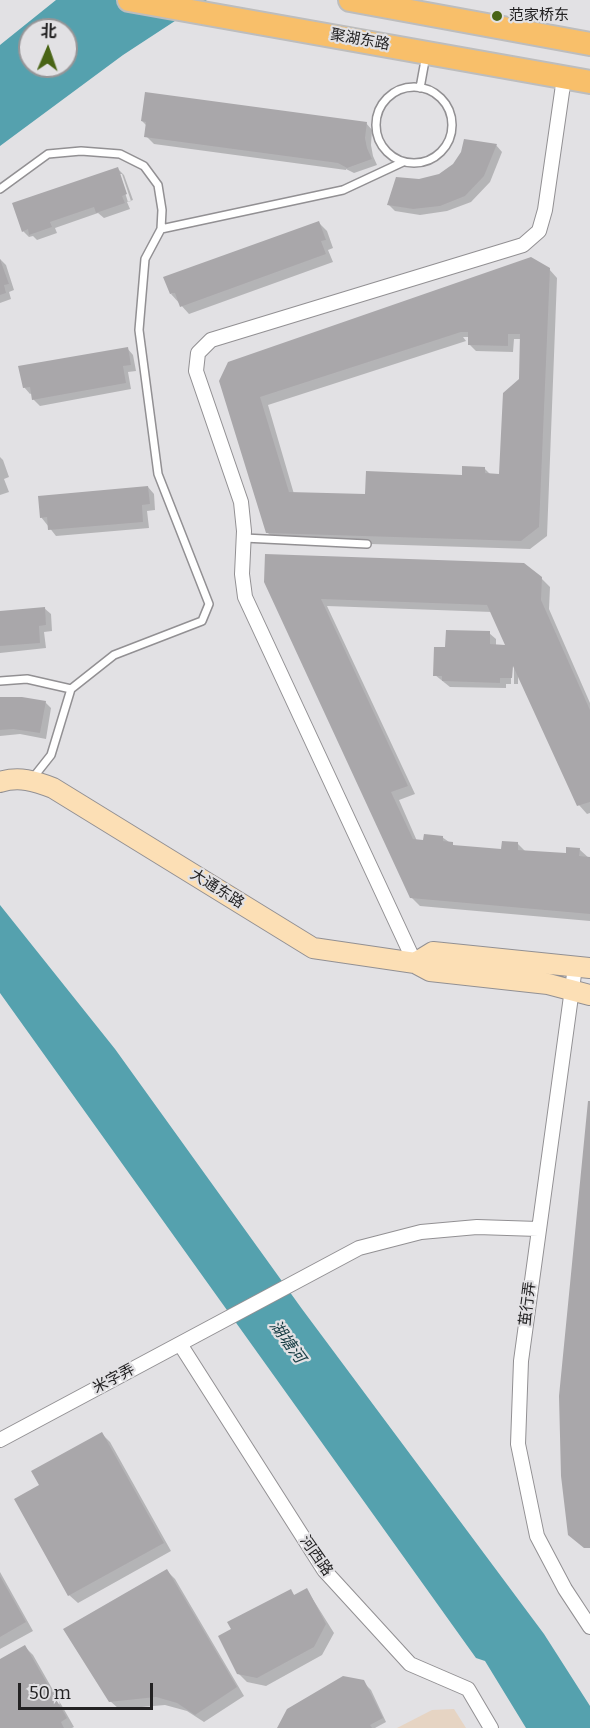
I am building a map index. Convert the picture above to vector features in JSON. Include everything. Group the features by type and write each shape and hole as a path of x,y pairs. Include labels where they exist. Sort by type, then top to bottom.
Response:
{"main road":[{"name":"聚湖东路","path":"129,0 590,82"},
{"path":"350,0 590,44"}],"street":[{"path":"415,963 245,597 242,574 244,538 241,502 196,371 198,353 211,340 523,246 538,231 545,210 564,78"},
{"path":"0,782 8,779 32,779"},
{"name":"大通东路","path":"32,779 53,788 313,948 415,963 430,971 548,984 581,993"},
{"name":"大通东路","path":"415,963 433,952 582,968"},
{"name":"茧行弄","path":"582,968 581,993 538,1229 521,1361 518,1444 537,1536 565,1589 590,1627"},
{"name":"米字弄","path":"0,1440 359,1248 421,1232 477,1227 538,1229"},
{"name":"河西路","path":"180,1344 324,1570 410,1664 468,1689 491,1728"}],"lane":[{"path":"420,88 426,53"},
{"path":"407,88 420,88 442,99 449,110 452,122 451,134 446,146 438,155 427,161 403,162 391,156 382,147 377,135 378,111 385,100 395,92 407,88"},
{"path":"0,189 48,154 81,150 120,154 144,166 158,185 162,210 161,229 145,259 139,330 158,474 209,604 202,621 114,655 71,690 51,755 32,779"},
{"path":"161,229 343,190 403,162"},
{"path":"244,538 367,544"},
{"path":"0,681 27,679 71,690"}],"shaded area":[{"path":"454,1709 466,1728 397,1728 432,1710"}],"water":[{"path":"56,0 207,0 123,55 0,146 0,45 18,31 18,78 78,78 78,18 34,18"},
{"name":"湖塘河","path":"0,905 115,1049 302,1309 544,1634 590,1706 590,1728 526,1728 485,1661 476,1658 0,993"}],"building":[{"path":"145,92 367,122 365,138 372,159 347,168 338,163 144,137 146,122 141,121"},
{"path":"464,139 497,144 484,176 465,196 440,206 413,209 387,205 396,177 419,179 439,174 453,164 461,152"},
{"path":"118,167 127,194 122,196 125,203 96,213 94,207 50,222 52,227 29,235 28,229 22,232 12,203"},
{"path":"319,221 326,240 321,241 326,254 180,307 175,293 170,294 163,277"},
{"path":"531,257 550,268 539,527 521,541 266,533 219,381 228,362","holes":["461,332 468,332 468,345 508,346 508,334 520,334 519,379 503,393 499,474 485,473 485,467 462,466 462,475 366,471 365,494 289,492 260,397"]},
{"path":"0,259 9,284 4,285 6,293 0,295"},
{"path":"128,347 131,365 123,366 126,383 32,400 30,387 23,388 18,366"},
{"path":"148,486 150,504 142,505 143,522 48,530 47,517 40,518 38,496"},
{"path":"265,554 524,563 542,577 541,600 590,710 590,802 577,806 513,666 512,678 500,678 500,683 442,681 442,676 433,676 434,647 445,647 446,630 490,631 490,644 505,645 487,605 321,599 408,786 391,792 413,839 423,840 424,834 443,836 443,841 453,842 453,845 501,849 502,841 518,842 518,850 566,853 566,847 580,848 579,856 590,857 590,914 410,898 264,582"},
{"path":"45,607 46,625 39,626 40,643 0,646 0,611"},
{"path":"0,697 22,697 46,701 40,733 13,729 0,730"},
{"path":"588,1101 590,1101 590,1548 584,1548 568,1535 561,1476 559,1396"},
{"path":"102,1432 164,1543 68,1596 14,1499 39,1485 31,1471"},
{"path":"167,1569 237,1687 195,1715 177,1703 156,1697 109,1702 63,1629"},
{"path":"0,1576 26,1622 0,1637"},
{"path":"307,1588 326,1624 314,1647 257,1678 237,1674 218,1636 231,1629 227,1622 291,1589 294,1595"},
{"path":"25,1645 67,1718 61,1722 64,1728 0,1728 0,1659"},
{"path":"343,1676 364,1680 383,1718 370,1725 372,1728 277,1728 287,1709"}],"place":[{"name":"范家桥东","path":"497,16"}]}
